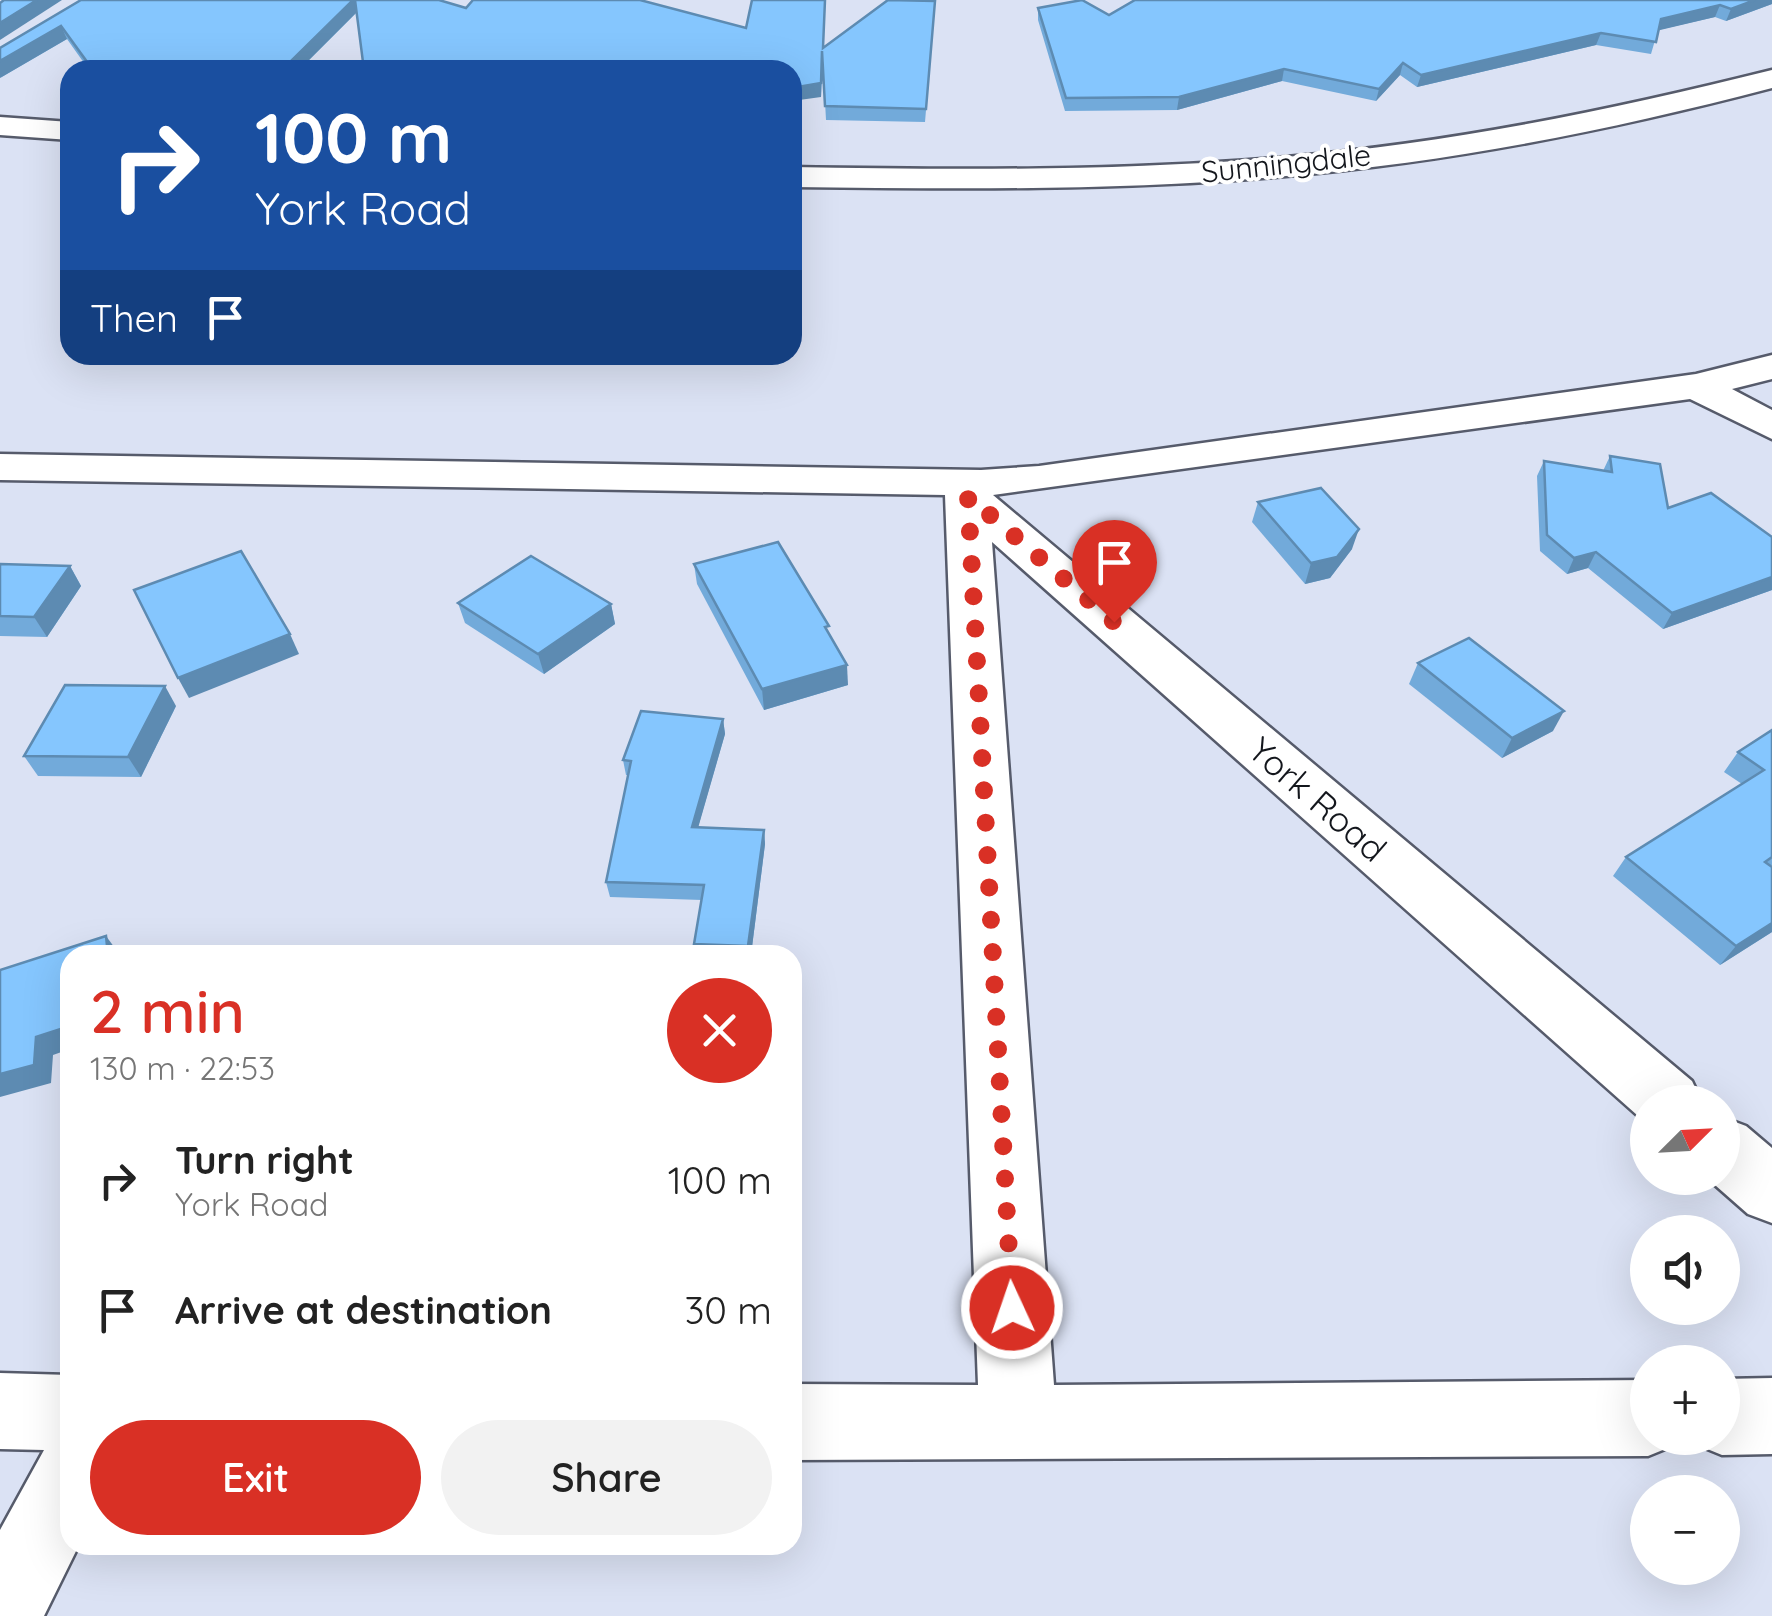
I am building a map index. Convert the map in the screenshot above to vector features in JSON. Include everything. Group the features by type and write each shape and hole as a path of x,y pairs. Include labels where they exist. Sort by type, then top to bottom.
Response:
{"street":[{"name":"Sunningdale","path":"802,176 1000,180 1220,172 1462,144 1666,108 1772,79"},
{"path":"0,126 60,129"},
{"path":"0,467 974,490 1696,386 1772,367"},
{"path":"1696,386 1772,427"},
{"path":"974,490 1018,1424"},
{"name":"York Road","path":"974,490 1651,1085"},
{"path":"1740,1163 1772,1191"},
{"path":"0,1411 60,1414"},
{"path":"1740,1417 1772,1416"},
{"path":"802,1422 1630,1418"},
{"path":"0,1615 60,1498"}],"building":[{"path":"37,0 0,23 0,3"},
{"path":"81,0 353,0 292,60 86,60 61,26 0,61 0,48"},
{"path":"355,0 439,0 466,8 473,0 640,0 746,28 752,0 825,0 823,48 888,0 935,1 926,109 825,106 822,51 821,83 802,86 802,60 363,60"},
{"path":"1082,0 1109,15 1135,0 1755,0 1731,9 1720,5 1661,19 1656,42 1601,33 1421,75 1403,63 1379,89 1284,69 1179,97 1066,98 1038,8"},
{"path":"1610,456 1660,464 1668,508 1711,493 1772,537 1772,577 1672,613 1596,552 1574,558 1547,535 1544,461 1612,472"},
{"path":"1321,488 1359,529 1337,557 1311,563 1258,502"},
{"path":"778,542 829,626 825,627 847,665 762,689 694,564"},
{"path":"241,551 290,634 178,678 134,590"},
{"path":"531,556 611,604 538,654 458,603"},
{"path":"0,564 70,566 34,617 0,616"},
{"path":"1469,638 1564,711 1512,738 1418,663"},
{"path":"65,685 165,686 128,757 24,756"},
{"path":"641,711 723,719 692,827 764,830 748,945 694,944 704,885 606,882 631,761 623,760"},
{"path":"1772,730 1772,857 1765,862 1772,867 1772,923 1736,946 1626,857 1764,770 1738,752"},
{"path":"106,936 107,945 78,945"},
{"path":"60,951 60,1029 36,1037 34,1065 0,1074 0,970"}],"route":[{"path":"1012,1308 968,496 1114,622"}]}
